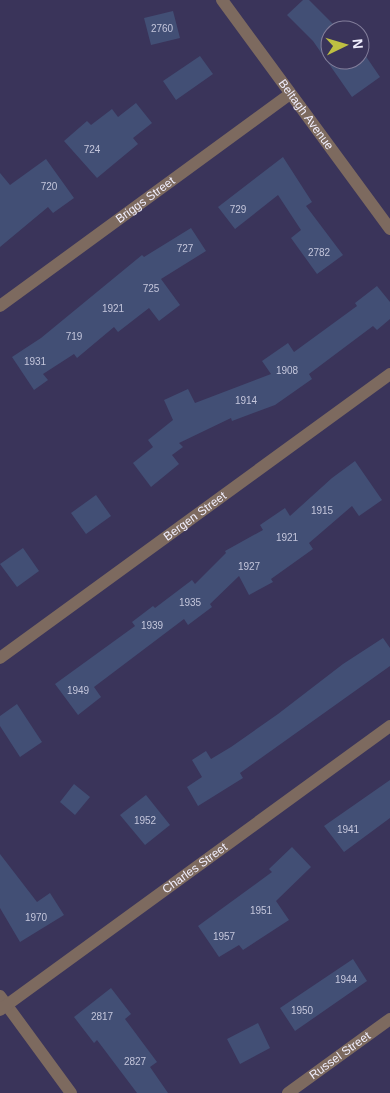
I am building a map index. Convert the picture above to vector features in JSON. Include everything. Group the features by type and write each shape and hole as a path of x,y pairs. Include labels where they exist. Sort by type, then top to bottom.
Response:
{"street":[{"name":"Beltagh Avenue","path":"222,0 390,229"},
{"name":"Briggs Street","path":"0,306 290,94"},
{"name":"Bergen Street","path":"0,658 390,374"},
{"name":"Charles Street","path":"2,1004 390,726"},
{"path":"2,1004 71,1093"},
{"name":"Russel Street","path":"288,1093 390,1018"}],"building":[{"path":"303,0 309,0 329,20 320,20 320,51 313,41 287,15"},
{"path":"173,11 180,38 151,45 144,18"},
{"path":"200,56 213,74 176,100 163,81"},
{"path":"370,62 380,77 352,97 333,70 370,70"},
{"path":"136,103 152,123 133,138 138,144 97,178 64,141 87,121 91,125 112,109 118,117"},
{"path":"283,157 312,202 306,206 343,255 317,274 291,238 301,230 278,195 235,229 218,207"},
{"path":"46,159 74,198 53,213 48,207 0,247 0,173 10,185"},
{"path":"191,228 206,251 161,279 180,305 159,321 149,308 118,332 114,327 77,358 74,354 43,374 48,380 34,390 12,357 41,338 142,255 144,257"},
{"path":"377,286 390,302 390,319 377,330 373,326 309,374 312,379 275,405 232,421 231,418 179,443 183,447 172,455 179,464 151,487 133,463 153,447 148,440 173,420 164,400 188,389 195,403 271,374 262,361 288,343 294,352 357,306 355,303"},
{"path":"355,461 382,500 359,516 352,506 309,543 313,549 271,579 273,582 249,595 239,576 210,604 212,607 188,625 184,619 94,687 101,697 78,715 55,684 135,626 132,622 153,606 155,608 192,580 195,584 226,553 225,551 263,530 260,525 285,508 290,516 332,478"},
{"path":"96,495 111,516 86,534 71,513"},
{"path":"23,548 39,571 17,587 0,564"},
{"path":"383,638 390,648 390,666 240,773 243,778 198,806 187,787 202,777 192,760 206,751 211,759 231,747 343,664"},
{"path":"17,704 42,742 20,757 0,726 0,716"},
{"path":"390,780 390,818 344,852 324,826"},
{"path":"74,784 90,797 75,815 60,802"},
{"path":"146,795 170,825 145,845 120,815"},
{"path":"292,847 311,867 276,901 289,920 243,950 239,945 219,957 198,926 272,872 269,869"},
{"path":"0,854 37,902 50,893 64,915 20,942 0,908"},
{"path":"353,959 367,981 295,1031 280,1008"},
{"path":"111,988 131,1014 125,1019 157,1062 150,1067 168,1093 137,1093 97,1040 94,1043 74,1017"},
{"path":"258,1023 270,1048 240,1064 227,1039"}]}
